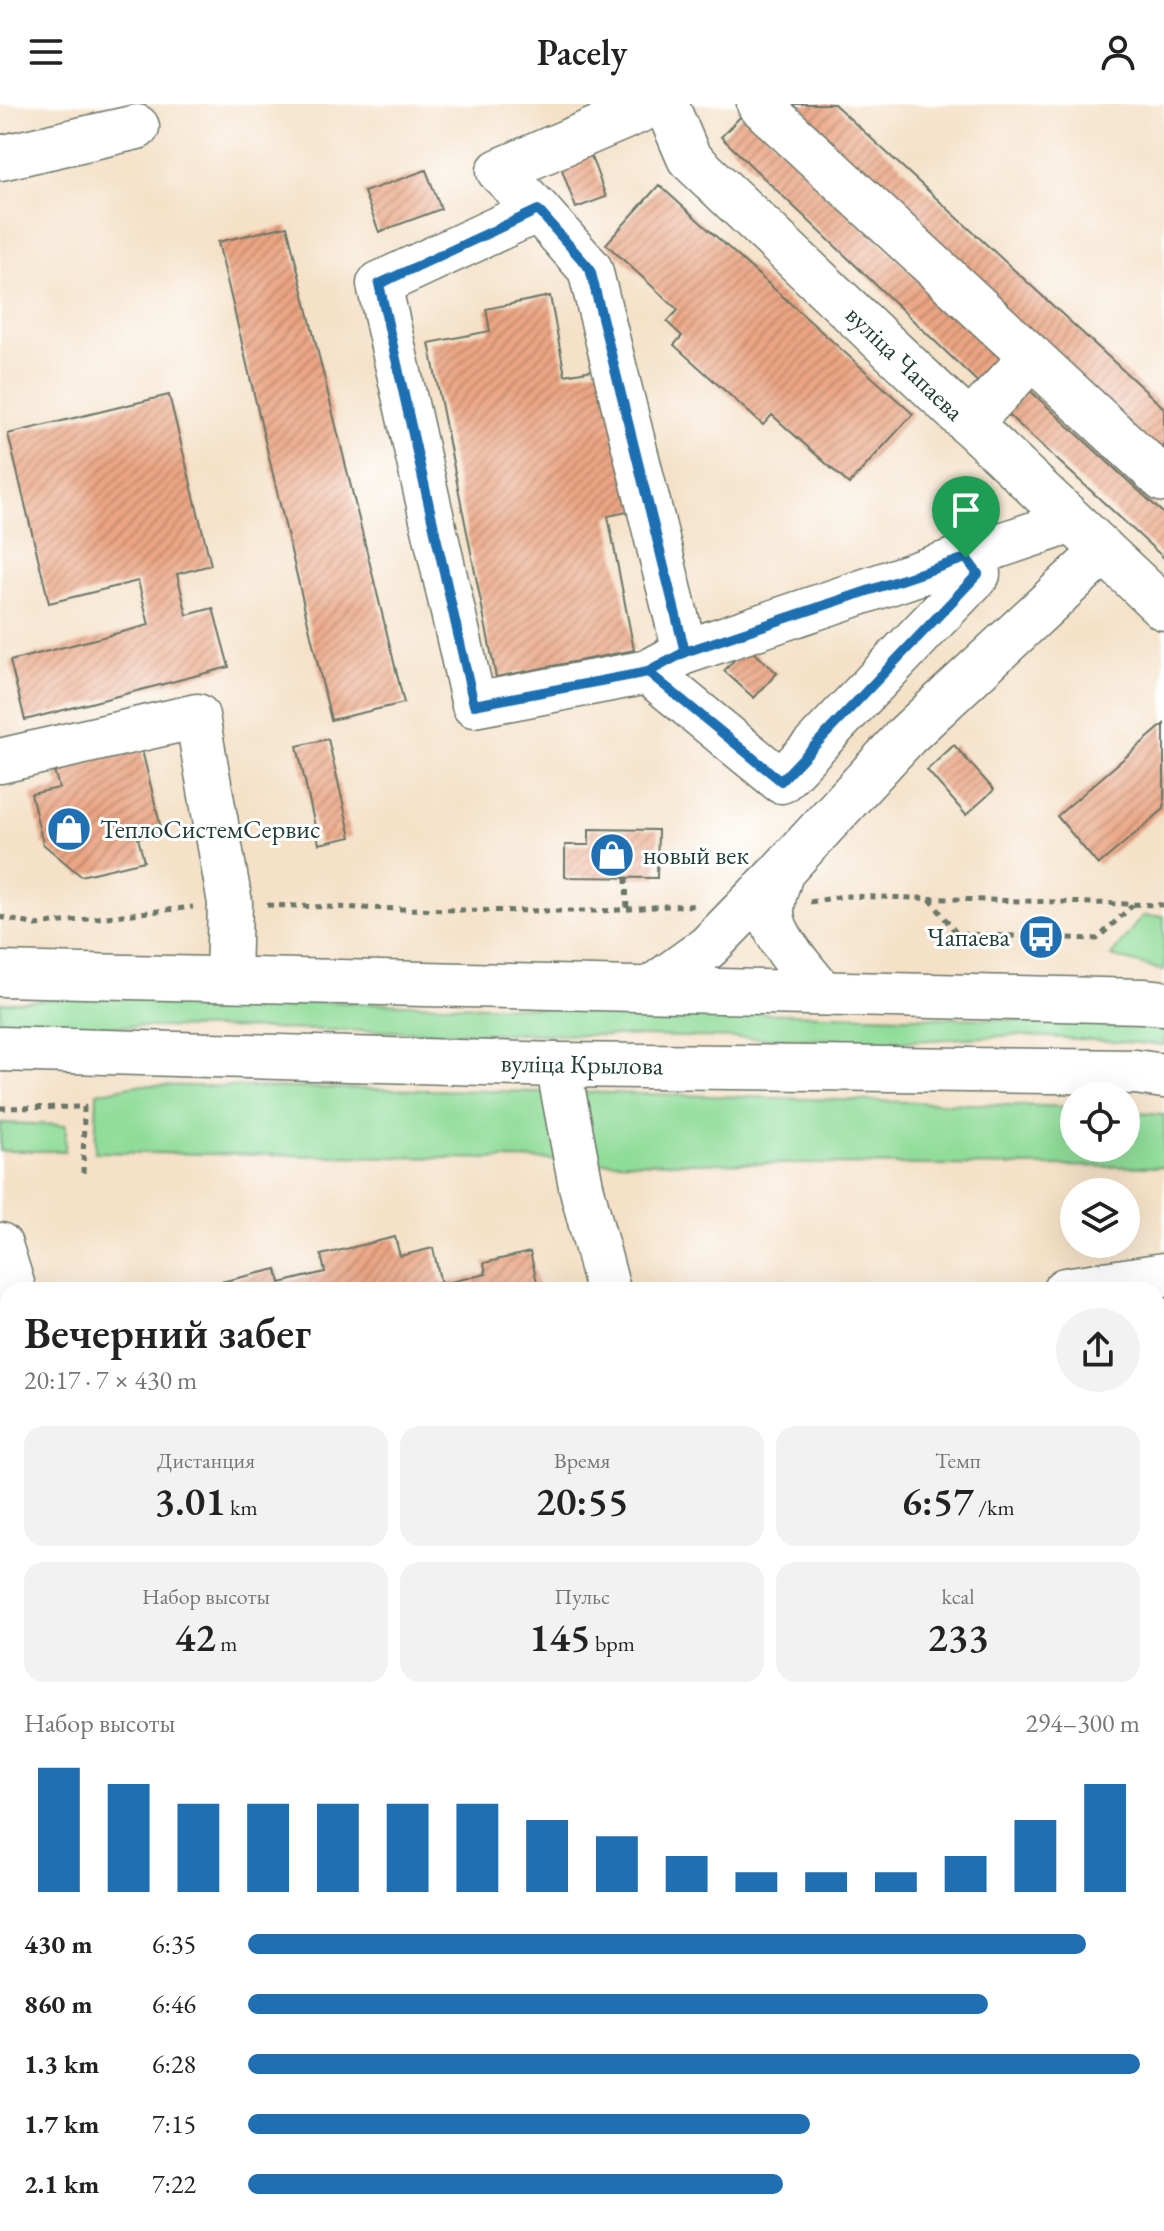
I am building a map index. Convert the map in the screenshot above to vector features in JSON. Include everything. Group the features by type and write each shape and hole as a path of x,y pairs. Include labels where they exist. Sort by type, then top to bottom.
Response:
{"main road":[{"path":"655,104 499,171 590,269 666,662 781,781 978,574 966,558"},
{"name":"вуліца Чапаева","path":"666,104 689,158 1164,608"},
{"path":"759,104 1164,480"},
{"path":"0,158 137,127"},
{"path":"538,210 379,284 474,705 666,662 1072,521"},
{"path":"969,424 1032,357"},
{"path":"650,989 708,947 906,736 1104,551"},
{"path":"0,761 197,716 230,903 228,979"},
{"path":"782,871 774,894 773,920 786,947 822,993"},
{"path":"0,974 1164,1003"},
{"name":"вуліца Крылова","path":"0,1049 558,1065 1135,1072 1164,1076"},
{"path":"558,1065 581,1186 606,1282"},
{"path":"0,1245 12,1282"},
{"path":"1118,1282 1164,1275"}],"path":[{"path":"626,878 627,911"},
{"path":"930,899 957,934 1097,939 1133,905"},
{"path":"0,917 36,925 230,903"},
{"path":"0,1108 84,1107 83,1179"}],"green space":[{"path":"1142,916 1164,916 1164,971 1111,956"},
{"path":"94,996 1025,1020 1164,1029 1164,1045 1018,1035 913,1041 0,1024 0,1003"},
{"path":"136,1085 546,1092 560,1160 95,1152 97,1093"},
{"path":"578,1092 1060,1107 1060,1162 1140,1162 1140,1113 1164,1115 1164,1167 592,1162"},
{"path":"0,1123 66,1125 65,1151 0,1151"}],"building":[{"path":"775,104 834,104 1164,408 1164,462"},
{"path":"744,113 1009,366 986,390 721,137"},
{"path":"591,156 606,197 576,208 561,167"},
{"path":"426,170 441,209 379,232 364,192"},
{"path":"659,185 913,414 849,484 772,415 763,425 674,345 682,336 667,322 678,310 606,244"},
{"path":"287,226 404,703 331,720 218,242"},
{"path":"550,296 565,375 609,367 637,510 608,516 634,650 496,677 429,343 490,331 486,309"},
{"path":"1025,386 1164,514 1164,558 1003,410"},
{"path":"169,395 211,565 177,574 187,615 213,608 229,667 25,720 10,661 149,625 138,581 49,603 8,434"},
{"path":"747,646 777,673 754,698 724,671"},
{"path":"1164,724 1164,809 1098,865 1057,816"},
{"path":"328,739 351,837 319,844 297,746"},
{"path":"954,745 994,790 966,815 927,770"},
{"path":"141,746 162,832 138,838 144,861 81,876 43,844 31,794 59,788 53,767"},
{"path":"589,829 658,830 657,878 565,877 565,845 589,845"},
{"path":"395,1237 400,1256 433,1248 441,1282 284,1282 325,1272 321,1255"},
{"path":"530,1252 537,1282 450,1282 486,1274 484,1263"},
{"path":"277,1269 280,1282 221,1282"}],"place":[{"name":"ТеплоСистемСервис","path":"69,829"},
{"name":"новый век","path":"612,855"},
{"name":"Чапаева","path":"1041,937"}],"route":[{"path":"966,558 685,652 648,672 474,705 379,284 538,210 590,269 685,652 648,672 781,781 978,574 966,558"}]}
